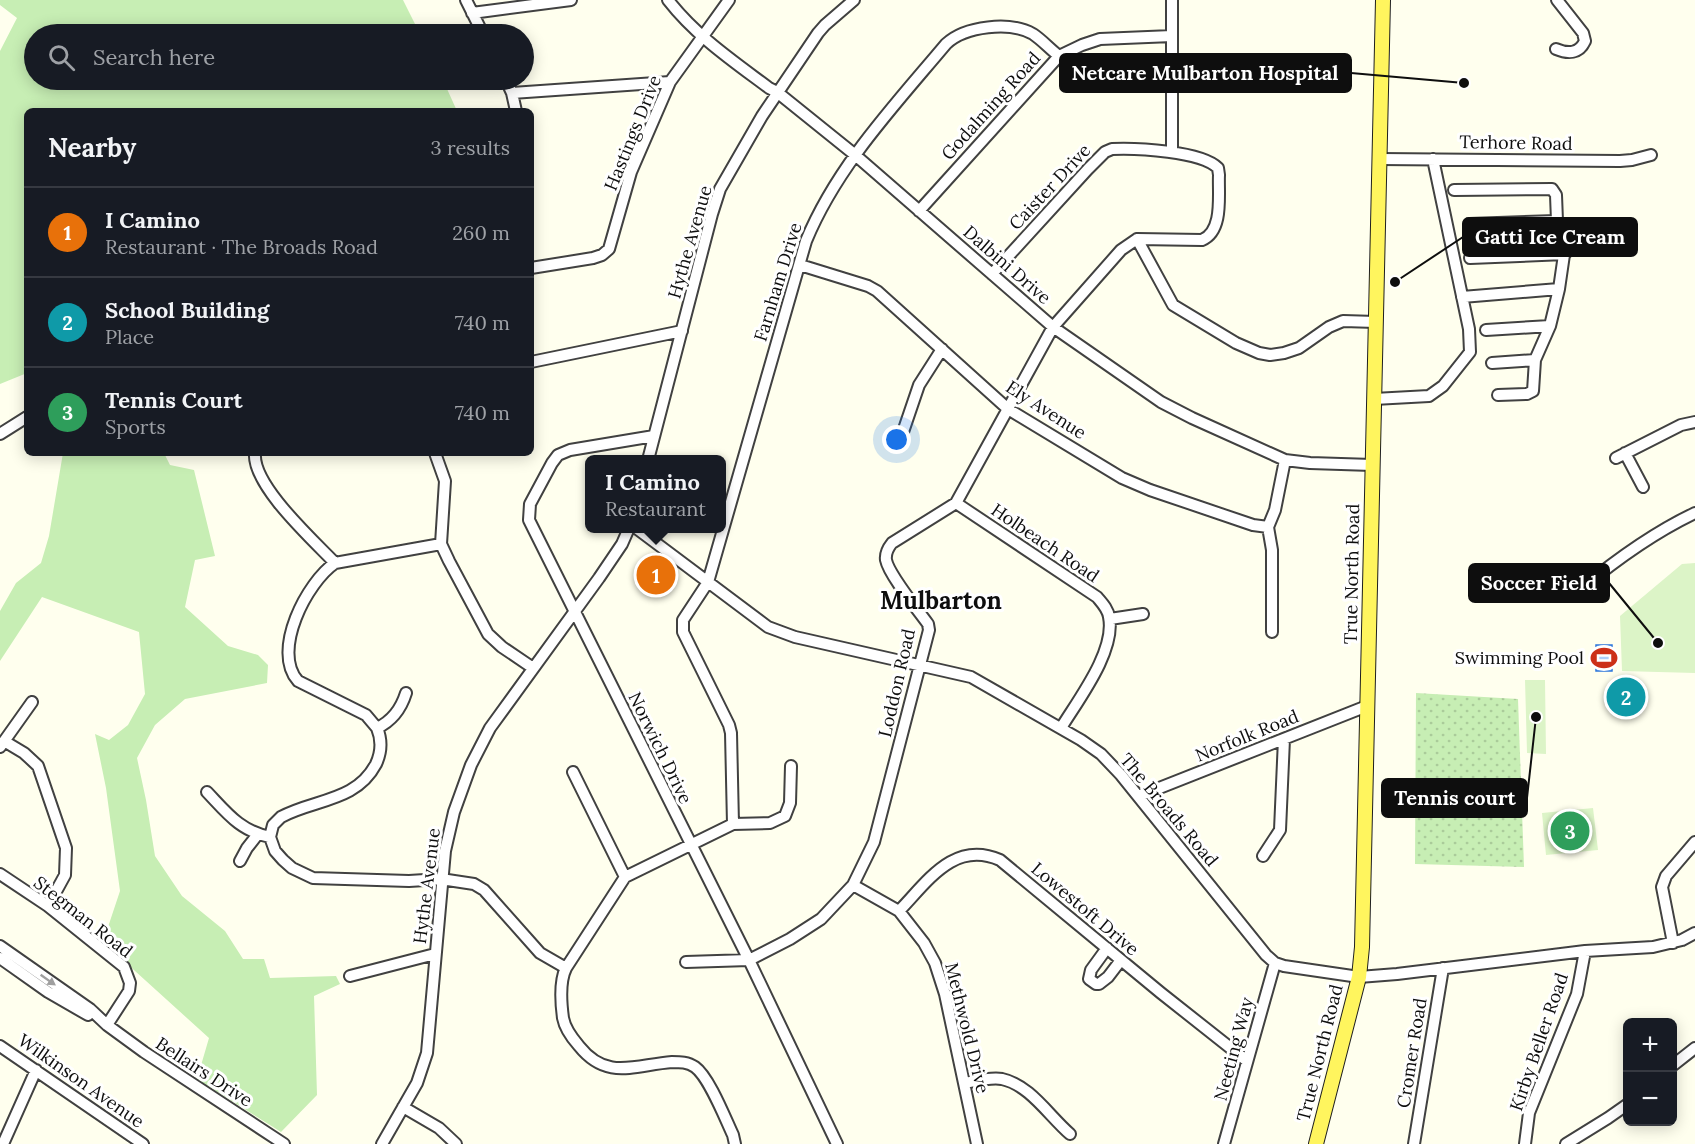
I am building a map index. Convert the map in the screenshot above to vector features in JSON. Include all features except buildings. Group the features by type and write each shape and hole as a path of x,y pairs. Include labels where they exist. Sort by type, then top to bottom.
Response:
{"main road":[{"name":"True North Road","path":"1316,1144 1359,977 1363,917 1383,0"}],"street":[{"path":"466,0 478,24"},
{"path":"472,13 571,0"},
{"name":"Dalbini Drive","path":"668,0 683,19 702,37 777,92 854,154 1053,327 1175,410 1285,460 1372,465"},
{"name":"Hastings Drive","path":"534,268 593,258 609,249 631,172 670,82 729,0"},
{"name":"Hythe Avenue","path":"649,455 720,189 777,92 825,25 854,0"},
{"path":"1172,0 1172,152"},
{"path":"1556,49 1572,53 1580,49 1585,41 1583,33 1557,0"},
{"name":"Farnham Drive","path":"726,520 806,241 814,220 854,154 946,44 959,34 988,28 1020,30 1032,34 1059,56"},
{"name":"Godalming Road","path":"919,211 1059,56 1100,39 1172,36"},
{"path":"512,93 670,82"},
{"path":"511,90 515,108"},
{"name":"Caister Drive","path":"992,274 1088,169 1112,148 1172,152 1202,159 1215,165 1219,175 1217,219 1213,232 1208,237 1202,240 1137,238"},
{"name":"Terhore Road","path":"1380,159 1620,161 1651,155"},
{"path":"1374,399 1428,396 1443,386 1470,352 1471,342 1433,159"},
{"path":"1454,190 1552,189 1556,195 1557,221 1566,241 1559,289 1550,326 1535,360 1534,387 1531,393 1498,395"},
{"path":"1469,224 1557,221"},
{"path":"1137,238 1173,305 1236,343 1259,353 1270,355 1299,348 1336,323 1376,322"},
{"name":"Loddon Road","path":"686,962 749,960 790,939 821,919 853,885 874,842 928,637 928,624 889,568 886,556 888,549 892,543 956,503 1053,327 1121,250 1137,238"},
{"path":"1470,258 1565,254"},
{"name":"Ely Avenue","path":"800,265 868,286 877,291 1008,409 1122,478 1138,486 1253,525 1268,526"},
{"path":"1462,297 1559,289"},
{"path":"1486,330 1550,326"},
{"path":"534,361 682,331"},
{"path":"903,432 919,385 942,349"},
{"path":"1492,363 1535,360"},
{"path":"0,434 24,419"},
{"path":"1643,487 1620,455 1681,425 1695,422"},
{"name":"Norwich Drive","path":"654,436 570,450 560,454 552,463 530,504 529,517 574,612 749,960 837,1144"},
{"path":"255,456 257,472 275,497 335,563"},
{"path":"436,456 444,481 441,544 488,634 502,647 533,668"},
{"path":"1272,632 1272,550 1268,526 1275,510 1285,460"},
{"name":"Holbeach Road","path":"956,503 1097,597 1108,612 1110,619"},
{"path":"1581,588 1620,556 1667,526 1695,513"},
{"name":"Hythe Avenue","path":"382,1144 422,1071 427,1053 441,879 448,833 476,754 490,728 612,560 626,533"},
{"name":"The Broads Road","path":"643,533 768,627 780,632 980,681 1101,754 1139,796 1266,956 1275,963"},
{"name":"Farnham Drive","path":"722,533 708,582 685,616 682,628 729,725 733,752 733,824"},
{"path":"441,544 335,563 311,589 291,633 289,663 292,673 298,681 366,715 377,728 381,749 376,764 367,777 348,793 281,817 273,825 270,837 275,851 283,860 292,868 313,878 409,881 441,879 474,884 483,890 540,953 566,968"},
{"path":"1061,728 1101,660 1109,636 1110,619 1143,614"},
{"path":"377,728 392,718 403,702 405,693"},
{"path":"32,702 2,744 24,753 38,766 66,848 65,875 48,906"},
{"name":"Norfolk Road","path":"1139,796 1367,706"},
{"path":"1263,855 1280,830 1284,738"},
{"path":"735,1144 733,1135 704,1078 695,1067 678,1062 614,1069 599,1064 587,1055 564,1024 562,982 566,968 626,877 733,824 770,823 785,816 790,802 791,766"},
{"path":"573,772 626,877"},
{"path":"207,792 241,826 270,837"},
{"path":"240,861 258,834"},
{"path":"1672,943 1662,886 1666,876 1695,842"},
{"name":"Lowestoft Drive","path":"899,910 949,861 977,853 990,855 1000,860 1247,1061"},
{"name":"Stegman Road","path":"0,874 48,906 119,962 126,971 130,983 129,991 106,1024"},
{"name":"Methwold Drive","path":"853,885 899,910 924,943 940,977 977,1144"},
{"path":"1275,963 1293,969 1359,977 1585,951 1653,947 1672,943 1695,933"},
{"path":"0,946 90,1009 106,1024"},
{"path":"1107,948 1091,970 1089,979 1092,982 1099,984 1103,982 1121,960"},
{"name":"Kirby Beller Road","path":"1525,1144 1529,1113 1577,994 1585,951"},
{"path":"350,976 435,954"},
{"path":"0,958 48,992 106,1024"},
{"name":"Neeting Way","path":"1224,1144 1275,963"},
{"name":"Cromer Road","path":"1414,1144 1443,968"},
{"name":"Bellairs Drive","path":"106,1024 144,1052 284,1144"},
{"name":"Wilkinson Avenue","path":"0,1046 143,1144"},
{"path":"1677,1062 1695,1048"},
{"path":"3,1144 36,1070"},
{"path":"964,1083 1003,1079 1017,1085 1070,1134"},
{"path":"404,1107 439,1128 456,1144"},
{"path":"1566,1144 1623,1108"}],"green space":[{"path":"0,0 403,0 415,24 24,24 24,90 448,90 456,108 24,108 24,374 0,384 0,51 17,18 0,5"},
{"path":"62,456 166,456 170,465 194,470 215,556 195,560 185,607 228,646 258,655 268,665 267,683 185,699 155,725 137,758 155,856 182,896 225,931 243,959 264,959 270,978 336,976 340,984 314,996 317,1095 281,1132 197,1079 209,1038 103,942 120,891 106,788 95,734 109,740 128,725 145,694 139,632 42,597 0,661 0,611 16,583 41,563 49,536"},
{"path":"1695,563 1695,673 1622,671 1620,616 1682,564"},
{"path":"1525,680 1545,680 1546,754 1527,753"},
{"path":"1416,693 1518,699 1524,867 1415,864"},
{"path":"1593,808 1598,850 1546,855 1542,813"}],"water":[{"name":"Swimming Pool","path":"1596,645 1612,645 1612,671 1596,671"}],"place":[{"name":"Netcare Mulbarton Hospital","path":"1464,83"},
{"name":"Gatti Ice Cream","path":"1395,282"},
{"name":"I Camino","path":"656,575"},
{"name":"Soccer Field","path":"1658,643"},
{"name":"Swimming Pool","path":"1604,658"},
{"name":"School Building","path":"1626,697"},
{"name":"Tennis court","path":"1536,717"},
{"name":"Tennis Court","path":"1570,831"}],"district":[{"name":"Mulbarton","path":"941,601"}]}
